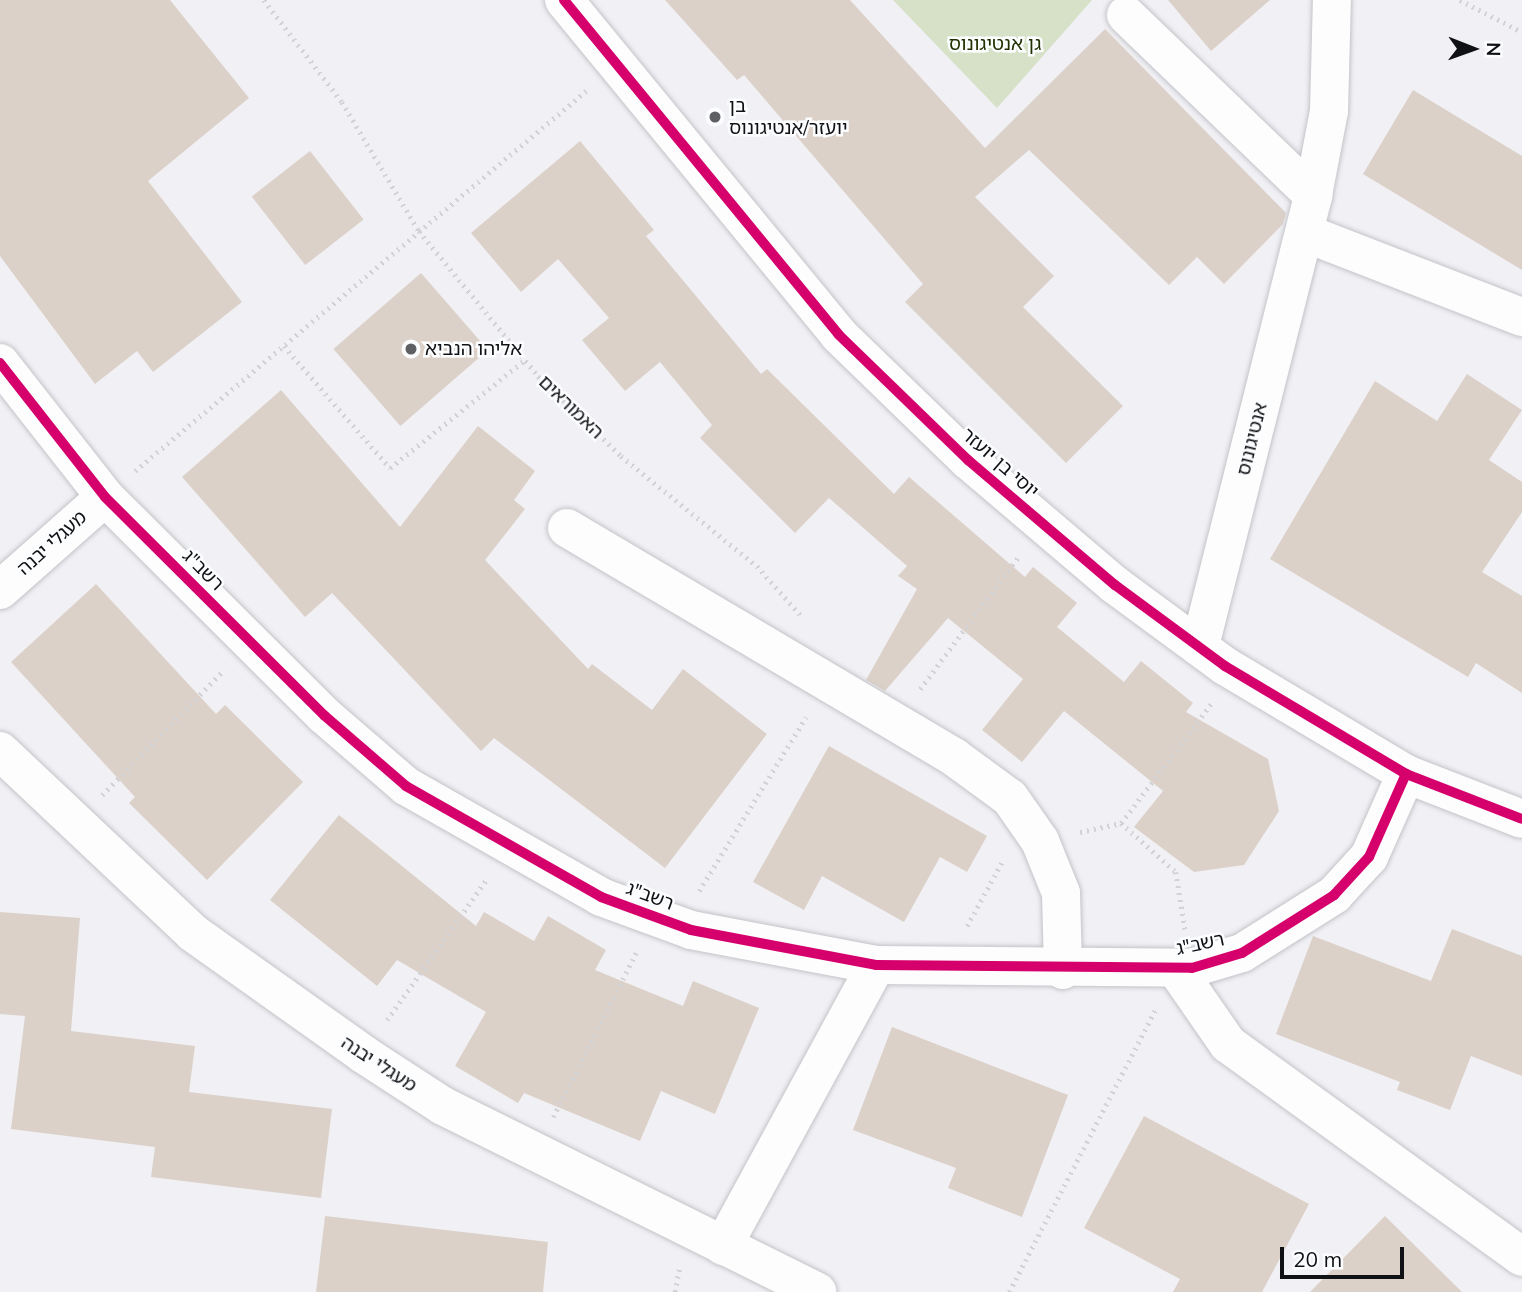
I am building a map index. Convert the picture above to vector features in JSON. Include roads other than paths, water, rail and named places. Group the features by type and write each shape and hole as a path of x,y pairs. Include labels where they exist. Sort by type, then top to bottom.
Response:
{"street":[{"name":"יוסי בן יועזר","path":"564,0 839,335 1043,524 1199,646 1341,740 1406,774 1522,819"},
{"name":"אנטיגונוס","path":"1199,646 1313,195 1329,111 1332,0"},
{"path":"1126,15 1313,195"},
{"path":"1305,233 1522,317"},
{"name":"רשב\"ג","path":"0,363 105,497 251,643 405,786 508,850 667,921 876,965 1063,970 1184,968 1242,953 1334,895 1369,857 1406,774"},
{"name":"מעגלי יבנה","path":"0,590 105,497"},
{"path":"567,528 894,723 1010,798 1032,830 1061,893 1063,970"},
{"name":"מעגלי יבנה","path":"4,762 193,933 363,1054 443,1106 817,1292"},
{"path":"723,1246 876,965"},
{"name":"רשב\"ג","path":"1184,968 1228,1044 1522,1257"}],"place":[{"name":"בן יועזר/אנטיגונוס","path":"715,117"},
{"name":"אליהו הנביא","path":"411,349"}],"park label":[{"name":"גן אנטיגונוס","path":"995,44"}]}
